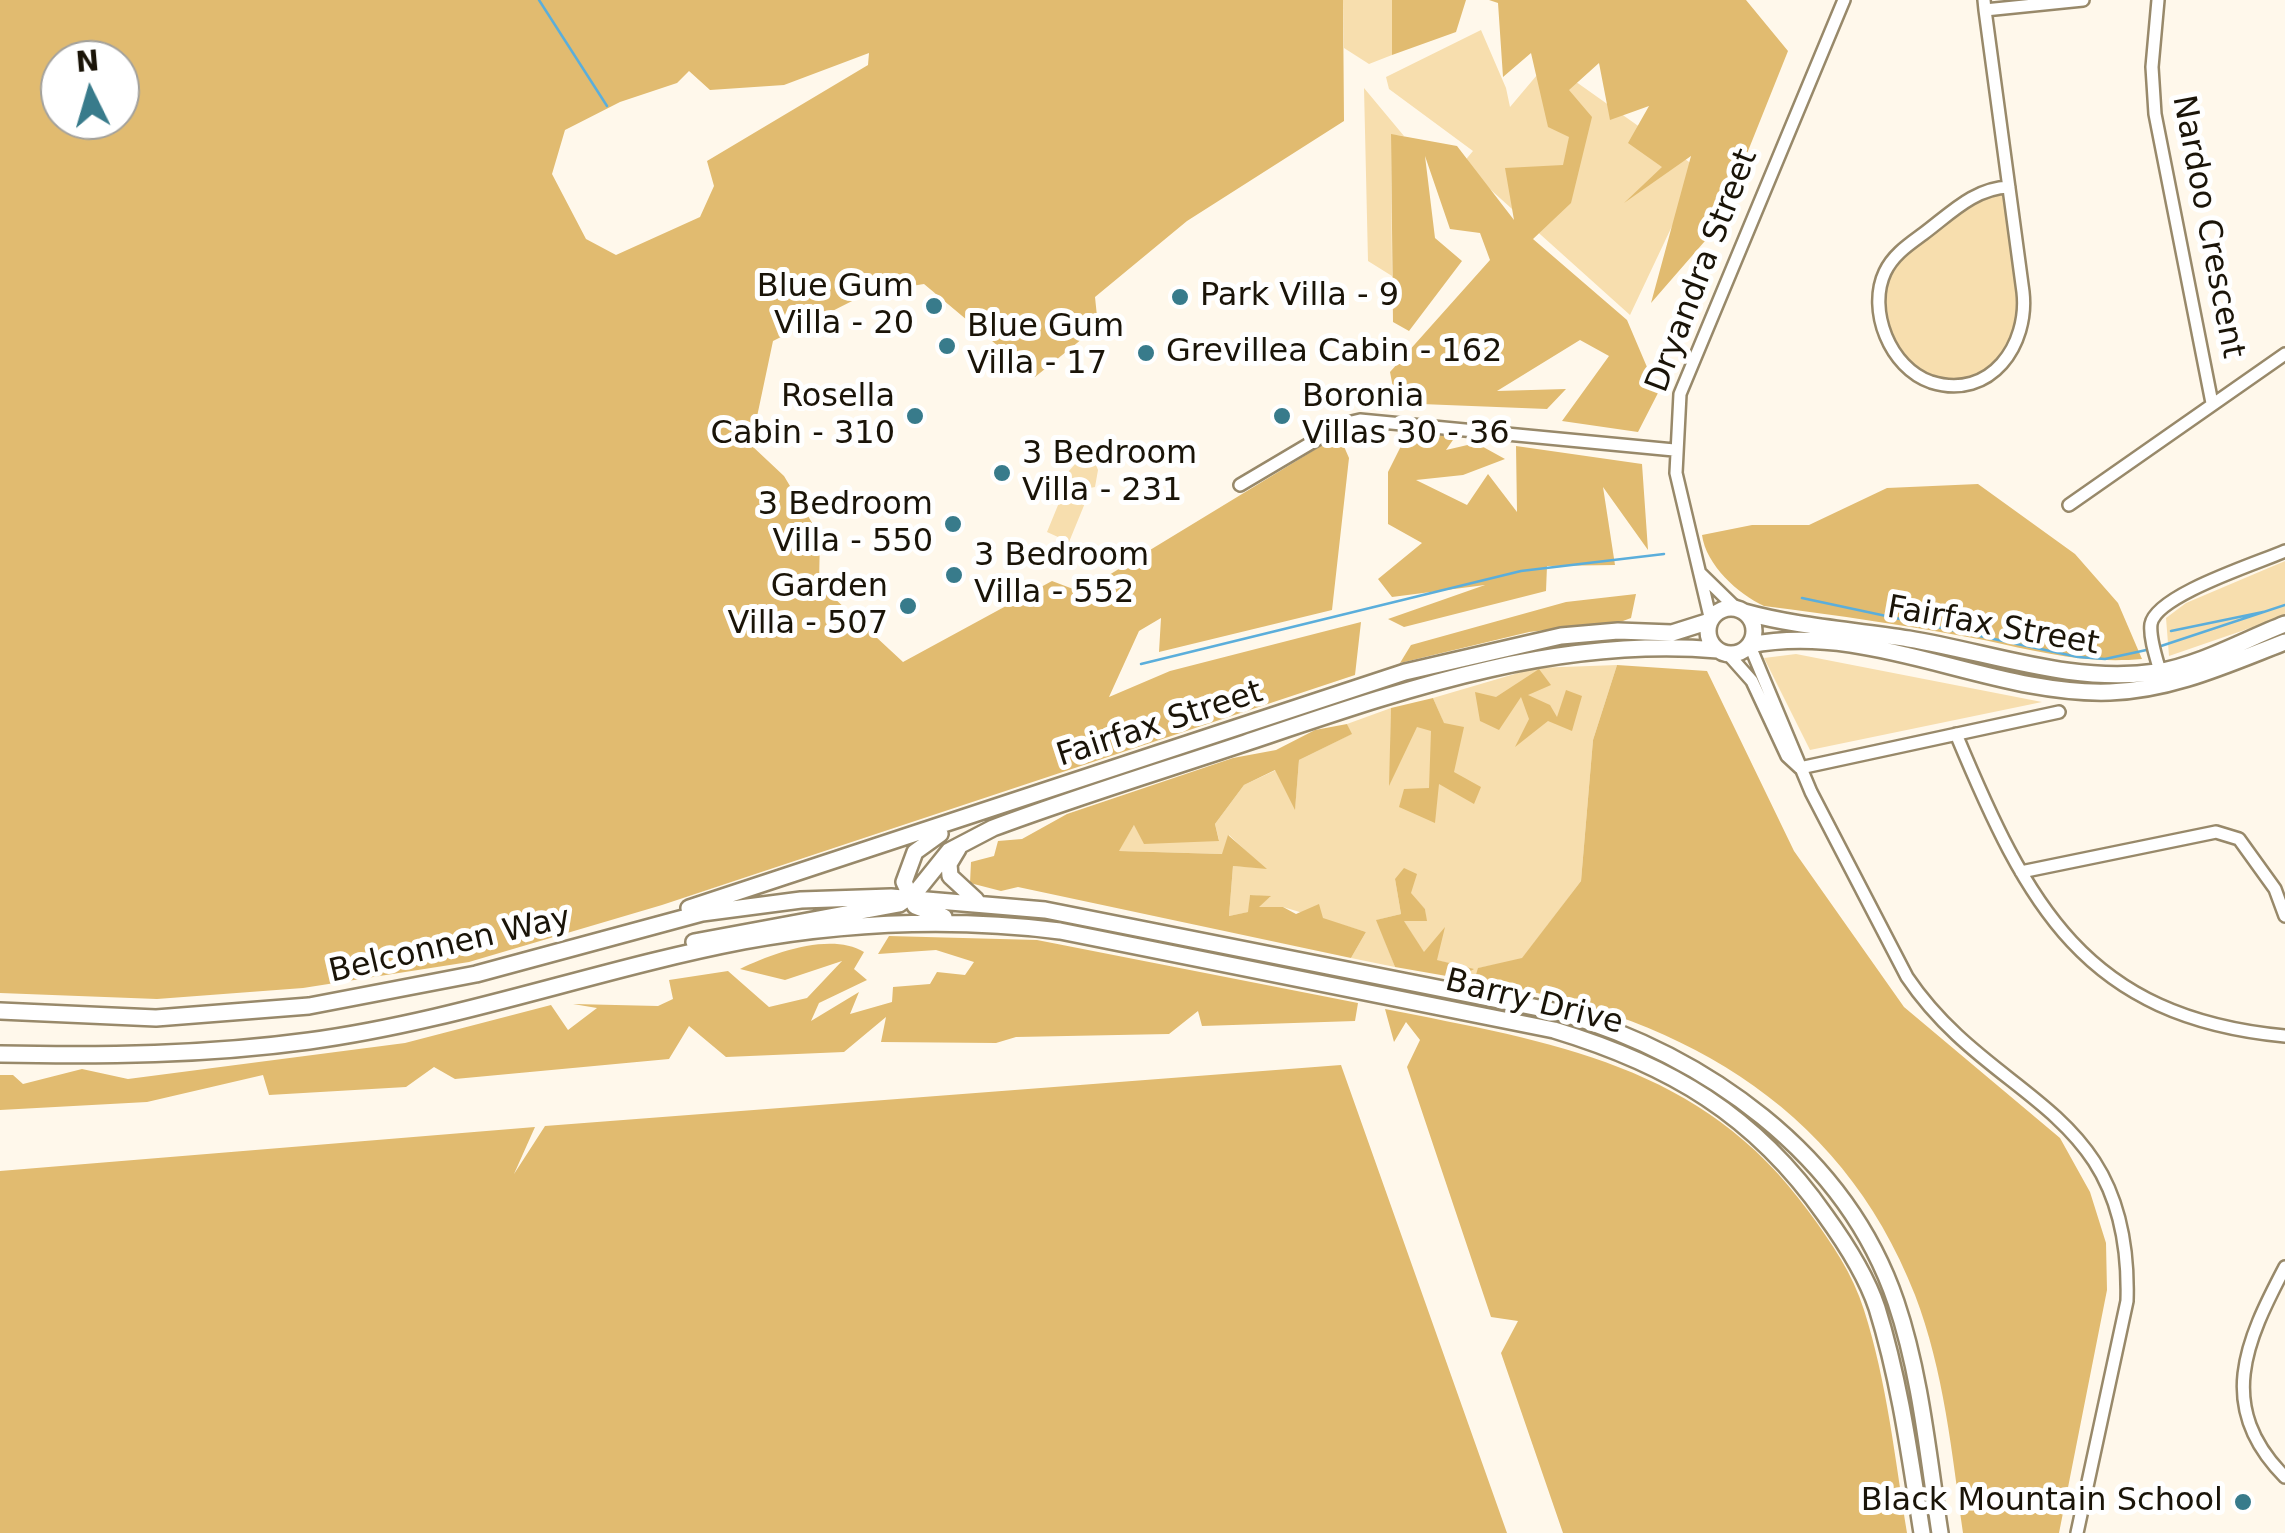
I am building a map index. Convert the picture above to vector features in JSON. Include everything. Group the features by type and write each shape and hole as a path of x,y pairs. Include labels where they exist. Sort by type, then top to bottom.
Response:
{"main road":[{"path":"1724,609 1740,610 1754,627 1750,645 1723,652 1708,634 1710,621 1724,609"},
{"name":"Fairfax Street","path":"1740,610 1776,621 1953,647 2062,674 2160,672 2285,642"},
{"name":"Fairfax Street","path":"636,929 740,889 1470,654 1596,631 1672,634 1710,621"},
{"name":"Fairfax Street","path":"1750,645 1810,640 2063,688 2110,692 2285,624"},
{"name":"Fairfax Street","path":"910,898 938,861 964,842 1062,804 1386,696 1489,666 1609,650 1723,652"},
{"path":"974,816 914,852 904,877 910,898 929,914 998,925"},
{"path":"964,842 950,860 950,876 958,888 980,902"},
{"path":"542,990 714,937 880,910 910,898"},
{"name":"Barry Drive","path":"910,898 980,902 1116,924 1558,1012 1620,1030 1682,1060 1744,1100 1832,1188 1871,1250 1896,1301 1917,1387 1940,1533"},
{"name":"Belconnen Way","path":"0,1011 156,1018 309,1006 476,974 636,929 766,904 910,898"},
{"name":"Barry Drive","path":"840,928 998,925 1082,935 1554,1030 1614,1048 1671,1073 1732,1113 1780,1158 1850,1250 1876,1304 1899,1392 1922,1533"},
{"name":"Belconnen Way","path":"0,1054 154,1056 311,1041 739,942 840,928"}],"street":[{"name":"Dryandra Street","path":"1710,621 1679,495 1674,450 1686,375 1844,0"},
{"path":"2009,187 1974,195 1901,251 1886,272 1878,298 1883,327 1903,362 1931,382 1965,384 1981,379 2005,363 2018,341 2024,304 2009,187 1985,5 2083,0"},
{"name":"Nardoo Crescent","path":"2158,0 2152,67 2155,114 2212,403"},
{"path":"2069,505 2285,354"},
{"path":"1240,486 1343,424 1360,420 1674,450"},
{"path":"2160,672 2151,625 2157,611 2180,595 2285,551"},
{"name":"Dryandra Street","path":"1700,572 1740,610"},
{"path":"1750,645 1800,768 1924,1002 1960,1038 2058,1115 2083,1144 2114,1204 2128,1263 2126,1301 2077,1533"},
{"path":"1723,652 1752,681 1787,756 1800,768"},
{"path":"1800,768 2058,712"},
{"path":"1956,734 2043,912 2113,980 2168,1010 2238,1031 2285,1036"},
{"path":"2021,872 2216,832 2240,838 2280,886 2285,916"},
{"path":"2285,1267 2249,1334 2242,1377 2252,1428 2272,1464 2285,1477"}],"shaded area":[{"path":"0,0 1343,0 1344,121 1187,221 1095,297 1098,326 1035,377 924,284 868,293 773,341 751,445 784,476 820,536 819,584 903,662 1052,581 1081,592 1339,435 1349,458 1332,610 1159,652 1161,618 1139,631 1109,697 1170,671 1361,622 1355,675 662,905 469,962 303,988 157,999 0,993","holes":["869,53 868,65 707,161 714,186 700,217 616,255 586,239 552,174 565,130 620,102 677,83 689,71 710,90 784,85"]},
{"path":"1343,0 1392,0 1392,55 1369,64 1344,48"},
{"path":"1392,0 1466,0 1456,32 1392,55"},
{"path":"1489,0 1746,0 1788,51 1718,226 1651,303 1691,156 1624,203 1662,167 1628,143 1649,106 1610,120 1599,63 1569,90 1592,117 1571,203 1533,239 1627,320 1658,393 1638,432 1562,421 1609,356 1580,340 1497,391 1566,389 1547,409 1396,403 1390,372 1490,260 1480,233 1450,229 1425,156 1435,238 1462,261 1409,331 1393,322 1391,134 1457,146 1514,220 1505,168 1563,165 1569,137 1548,127 1531,53 1503,77 1498,3"},
{"path":"1481,30 1510,107 1548,62 1699,169 1630,315 1462,164 1473,151 1389,89 1386,77"},
{"path":"1364,88 1404,136 1391,135 1392,276 1368,261"},
{"path":"2009,187 2024,304 2012,353 1965,384 1916,374 1903,362 1879,313 1892,261 1975,195"},
{"path":"1408,432 1455,437 1446,450 1476,443 1505,459 1463,475 1416,480 1467,505 1488,474 1517,512 1516,446 1642,464 1648,550 1603,487 1615,565 1547,566 1546,591 1404,627 1388,619 1485,585 1392,597 1378,579 1422,543 1388,524 1388,472"},
{"path":"1094,460 1098,470 1095,487 1080,490 1055,486 1078,461"},
{"path":"1978,484 2075,554 2118,603 2142,659 2062,656 1929,630 1764,606 1725,577 1710,557 1702,535 1752,525 1809,525 1887,488"},
{"path":"1063,493 1085,503 1069,542 1047,532"},
{"path":"2285,561 2285,616 2169,656 2166,618 2186,603"},
{"path":"1636,594 1631,618 1623,621 1529,632 1400,663 1411,645 1566,602"},
{"path":"1796,654 2042,702 1810,750 1764,658"},
{"path":"1617,665 1593,740 1581,881 1522,959 1479,968 1474,981 1458,978 1472,969 1436,960 1438,937 1424,953 1403,920 1426,921 1425,909 1395,879 1401,914 1377,920 1395,967 1351,958 1366,932 1283,907 1257,907 1270,897 1250,895 1249,912 1229,916 1233,866 1264,868 1229,835 1223,854 1118,851 1134,825 1219,840 1215,824 1244,785 1276,770 1295,808 1299,760 1351,734 1347,724 1391,708 1390,783 1416,725 1442,719 1433,698 1535,668"},
{"path":"1617,665 1707,671 1794,851 1904,1007 2060,1138 2090,1192 2106,1243 2107,1290 2059,1533 1963,1533 1940,1383 1915,1295 1883,1227 1842,1168 1794,1118 1740,1076 1680,1042 1615,1015 1546,995 1474,981 1478,968 1522,958 1581,881 1593,740"},
{"path":"1539,669 1551,685 1528,695 1550,705 1557,717 1566,690 1582,696 1572,731 1548,721 1515,747 1529,719 1521,697 1499,730 1480,721 1475,692 1496,697"},
{"path":"1433,698 1444,723 1464,727 1454,772 1481,787 1474,804 1439,784 1435,823 1399,807 1404,789 1429,788 1431,731 1417,727 1389,786 1391,708"},
{"path":"1347,724 1352,734 1299,760 1295,810 1275,770 1244,785 1215,824 1219,841 1144,844 1134,825 1119,851 1222,854 1228,835 1267,869 1233,866 1229,916 1248,912 1250,895 1271,896 1259,907 1283,907 1296,914 1319,904 1323,918 1366,932 1351,958 1018,887 1001,891 970,883 971,862 994,856 998,841 1022,839 1067,814 1233,758 1276,750 1315,730"},
{"path":"1404,868 1417,874 1411,893 1425,909 1427,921 1404,921 1424,952 1445,927 1437,960 1474,969 1458,978 1395,967 1376,920 1401,914 1395,879"},
{"path":"889,936 1037,940 1358,1003 1355,1021 1202,1026 1198,1011 1169,1034 1016,1037 996,1043 881,1042 886,1017 844,1052 726,1057 689,1026 669,1059 455,1079 434,1067 406,1087 269,1095 263,1075 147,1102 0,1110 0,1075 13,1075 23,1084 82,1069 128,1079 405,1043 551,1005 568,1030 597,1008 573,1004 658,1006 673,999 669,980 728,971 769,1007 807,998 842,961 785,980 740,969 785,951 819,944 851,946 864,952 854,969 867,980 819,1003 811,1021 859,992 850,1014 892,1002 893,987 930,984 937,972 965,975 974,962 936,950 878,954"},
{"path":"1385,1009 1506,1034 1620,1067 1672,1091 1721,1122 1767,1162 1825,1235 1859,1297 1885,1393 1907,1533 1563,1533 1501,1353 1518,1321 1491,1317 1407,1067 1420,1040 1406,1022 1394,1042"},
{"path":"1341,1065 1507,1533 0,1533 0,1171 535,1127 514,1174 545,1126"}],"waterway":[{"path":"539,0 607,106"},
{"path":"1141,664 1521,571 1664,554"},
{"path":"1802,598 2078,657 2105,659 2151,649"},
{"path":"2158,647 2285,605"},
{"path":"2171,631 2263,612"}],"place":[{"name":"Park Villa - 9","path":"1180,297"},
{"name":"Blue Gum Villa - 20","path":"934,306"},
{"name":"Blue Gum Villa - 17","path":"947,346"},
{"name":"Grevillea Cabin - 162","path":"1146,353"},
{"name":"Rosella Cabin - 310","path":"915,416"},
{"name":"Boronia Villas 30 - 36","path":"1282,416"},
{"name":"3 Bedroom Villa - 231","path":"1002,473"},
{"name":"3 Bedroom Villa - 550","path":"953,524"},
{"name":"3 Bedroom Villa - 552","path":"954,575"},
{"name":"Garden Villa - 507","path":"908,606"},
{"name":"Black Mountain School","path":"2243,1502"}]}
